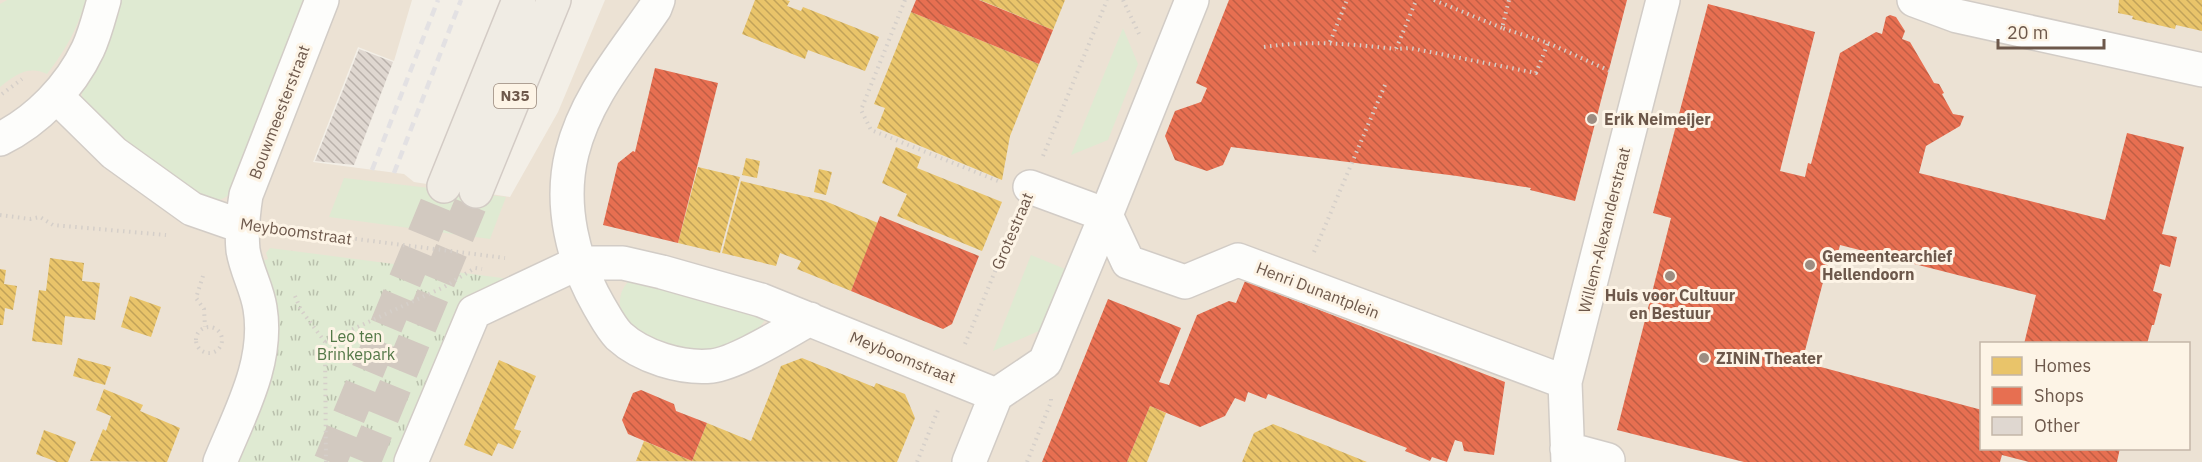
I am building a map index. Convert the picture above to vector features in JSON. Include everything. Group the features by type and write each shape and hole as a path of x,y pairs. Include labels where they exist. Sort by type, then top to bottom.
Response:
{"main road":[{"name":"N35","path":"444,186 519,0"},
{"name":"N35","path":"476,191 554,0"}],"street":[{"path":"0,139 25,124 56,96 79,65 88,48 104,0"},
{"name":"Bouwmeesterstraat","path":"220,462 251,388 258,364 261,338 261,309 244,253 242,226 246,195 322,0"},
{"path":"658,0 650,16 621,55 590,105 572,155 567,186 568,211 572,241 587,286 618,335 637,350 695,366 715,366 735,358 810,319"},
{"path":"969,462 996,395 1045,362 1192,0"},
{"name":"Willem-Alexanderstraat","path":"1568,455 1565,382 1663,0"},
{"path":"1914,0 1958,16 2202,70"},
{"name":"Meyboomstraat","path":"56,96 114,153 192,209 242,226"},
{"path":"1029,190 1106,216"},
{"name":"Henri Dunantplein","path":"1106,216 1128,262 1185,282 1238,260 1565,382"},
{"path":"411,462 474,312 578,263"},
{"name":"Meyboomstraat","path":"578,263 623,263 761,300 996,395"},
{"path":"1568,455 1608,460"}],"path":[{"path":"905,0 861,110 871,130 1029,190"},
{"name":"Grotestraat","path":"917,462 1107,0"},
{"path":"1330,42 1347,0"},
{"path":"1434,0 1502,28 1548,43 1609,70"},
{"path":"1502,28 1509,0"},
{"path":"1396,49 1415,3"},
{"path":"1264,47 1287,43 1330,42 1396,49 1410,48 1536,73 1548,43"},
{"path":"1301,283 1384,85"},
{"path":"0,215 30,219 40,217 53,225 169,235"},
{"name":"Meyboomstraat","path":"242,226 509,258"},
{"path":"203,276 203,282 196,292 196,298 204,309 205,327"},
{"path":"294,293 301,310 325,342 326,462"},
{"path":"205,327 215,327 222,338 218,350 210,353 198,348 196,340 198,332 205,327"},
{"path":"1027,462 1051,402 1045,362"}],"shaded area":[{"path":"0,0 412,0 394,61 358,47 313,162 404,174 414,182 510,197 558,112 605,0 2202,0 2202,462 0,462"}],"green space":[{"path":"7,0 86,0 70,39 47,74 40,71 28,71 16,75 0,87 0,4"},
{"path":"121,0 309,0 236,188 224,198 208,199 184,186 112,133 86,107 82,98 82,87 118,12"},
{"path":"1123,28 1138,64 1108,140 1071,155"},
{"path":"344,178 506,197 490,239 329,217"},
{"name":"Leo ten Brinkepark","path":"270,248 510,279 400,462 231,462 258,262 268,259 266,253"},
{"path":"1031,255 1065,269 1041,330 993,351"},
{"path":"634,277 766,318 761,326 751,334 716,349 687,349 671,345 641,332 629,323 622,313 621,293"}],"building: Homes":[{"path":"755,0 790,1 787,6 801,11 803,7 879,37 865,71 808,50 805,59 742,34"},
{"path":"980,0 1065,0 1053,30"},
{"path":"2119,0 2202,0 2202,31 2176,25 2175,29 2132,19 2133,16 2118,13"},
{"path":"911,12 1039,64 1010,136 1002,180 877,128 885,108 874,104"},
{"path":"896,147 921,157 917,168 1002,202 982,251 897,216 907,194 882,183"},
{"path":"746,158 760,161 757,178 742,175"},
{"path":"698,167 740,177 720,253 678,243"},
{"path":"819,169 832,172 826,195 814,192"},
{"path":"741,181 825,201 878,223 851,291 797,269 801,261 780,253 776,266 722,253"},
{"path":"50,258 84,263 82,281 100,283 95,320 65,316 62,345 32,341 39,290 46,291"},
{"path":"0,269 6,270 4,284 17,286 13,310 5,308 3,325 0,325"},
{"path":"130,296 161,307 151,337 121,327"},
{"path":"78,358 111,367 105,385 73,376"},
{"path":"802,358 874,387 876,383 905,394 915,418 897,462 636,461 644,441 692,461 707,423 751,441 781,366"},
{"path":"499,360 536,376 514,429 521,431 513,449 498,443 492,456 464,445"},
{"path":"104,389 143,405 140,411 180,428 167,462 90,461 103,429 106,431 111,416 96,410"},
{"path":"1150,406 1166,413 1147,462 1127,462"},
{"path":"1273,424 1367,462 1242,462 1254,433"},
{"path":"44,430 76,442 68,462 57,462 36,454"}],"building: Shops":[{"path":"916,0 979,0 1053,30 1039,64 911,12"},
{"path":"1229,0 1627,0 1575,201 1530,190 1531,188 1457,176 1231,147 1223,165 1207,171 1175,160 1165,136 1175,111 1201,102 1207,88 1196,83"},
{"path":"1708,4 1815,32 1780,171 1805,177 1808,163 1811,164 1840,53 1876,32 1882,34 1886,17 1890,15 1896,17 1905,31 1902,39 1910,42 1934,83 1939,84 1953,114 1964,116 1960,126 1926,146 1919,173 2105,220 2127,133 2184,147 2162,234 2177,237 2170,267 2160,264 2153,291 2162,294 2148,342 2024,342 2036,295 1840,245 1835,264 1828,263 1802,362 1980,409 1980,450 2120,450 2117,462 2029,462 2002,455 2000,462 1744,462 1617,430 1671,218 1653,213"},
{"path":"655,68 718,83 678,243 603,225 618,163 633,151 635,152"},
{"path":"880,216 979,256 952,324 943,329 851,291"},
{"path":"1245,281 1505,382 1494,455 1464,451 1462,442 1455,440 1447,462 1432,457 1430,461 1405,451 1407,448 1268,394 1266,399 1248,392 1245,402 1235,398 1225,416 1200,427 1150,406 1127,462 1042,462 1108,299 1181,328 1159,382 1169,385 1197,315 1229,301 1236,303"},
{"path":"641,390 674,404 676,411 707,423 692,461 628,434 622,420 633,393"}],"building: Other":[{"path":"359,49 393,62 354,165 315,161"}],"tunnel":[{"path":"330,462 444,186"},
{"path":"364,462 476,191"}],"railway":[{"path":"372,170 438,0"},
{"path":"394,173 461,0"}],"place":[{"name":"Erik Neimeijer","path":"1592,119"},
{"name":"Gemeentearchief Hellendoorn","path":"1810,265"},
{"name":"Huis voor Cultuur en Bestuur","path":"1670,276"},
{"name":"ZINiN Theater","path":"1704,358"}]}
